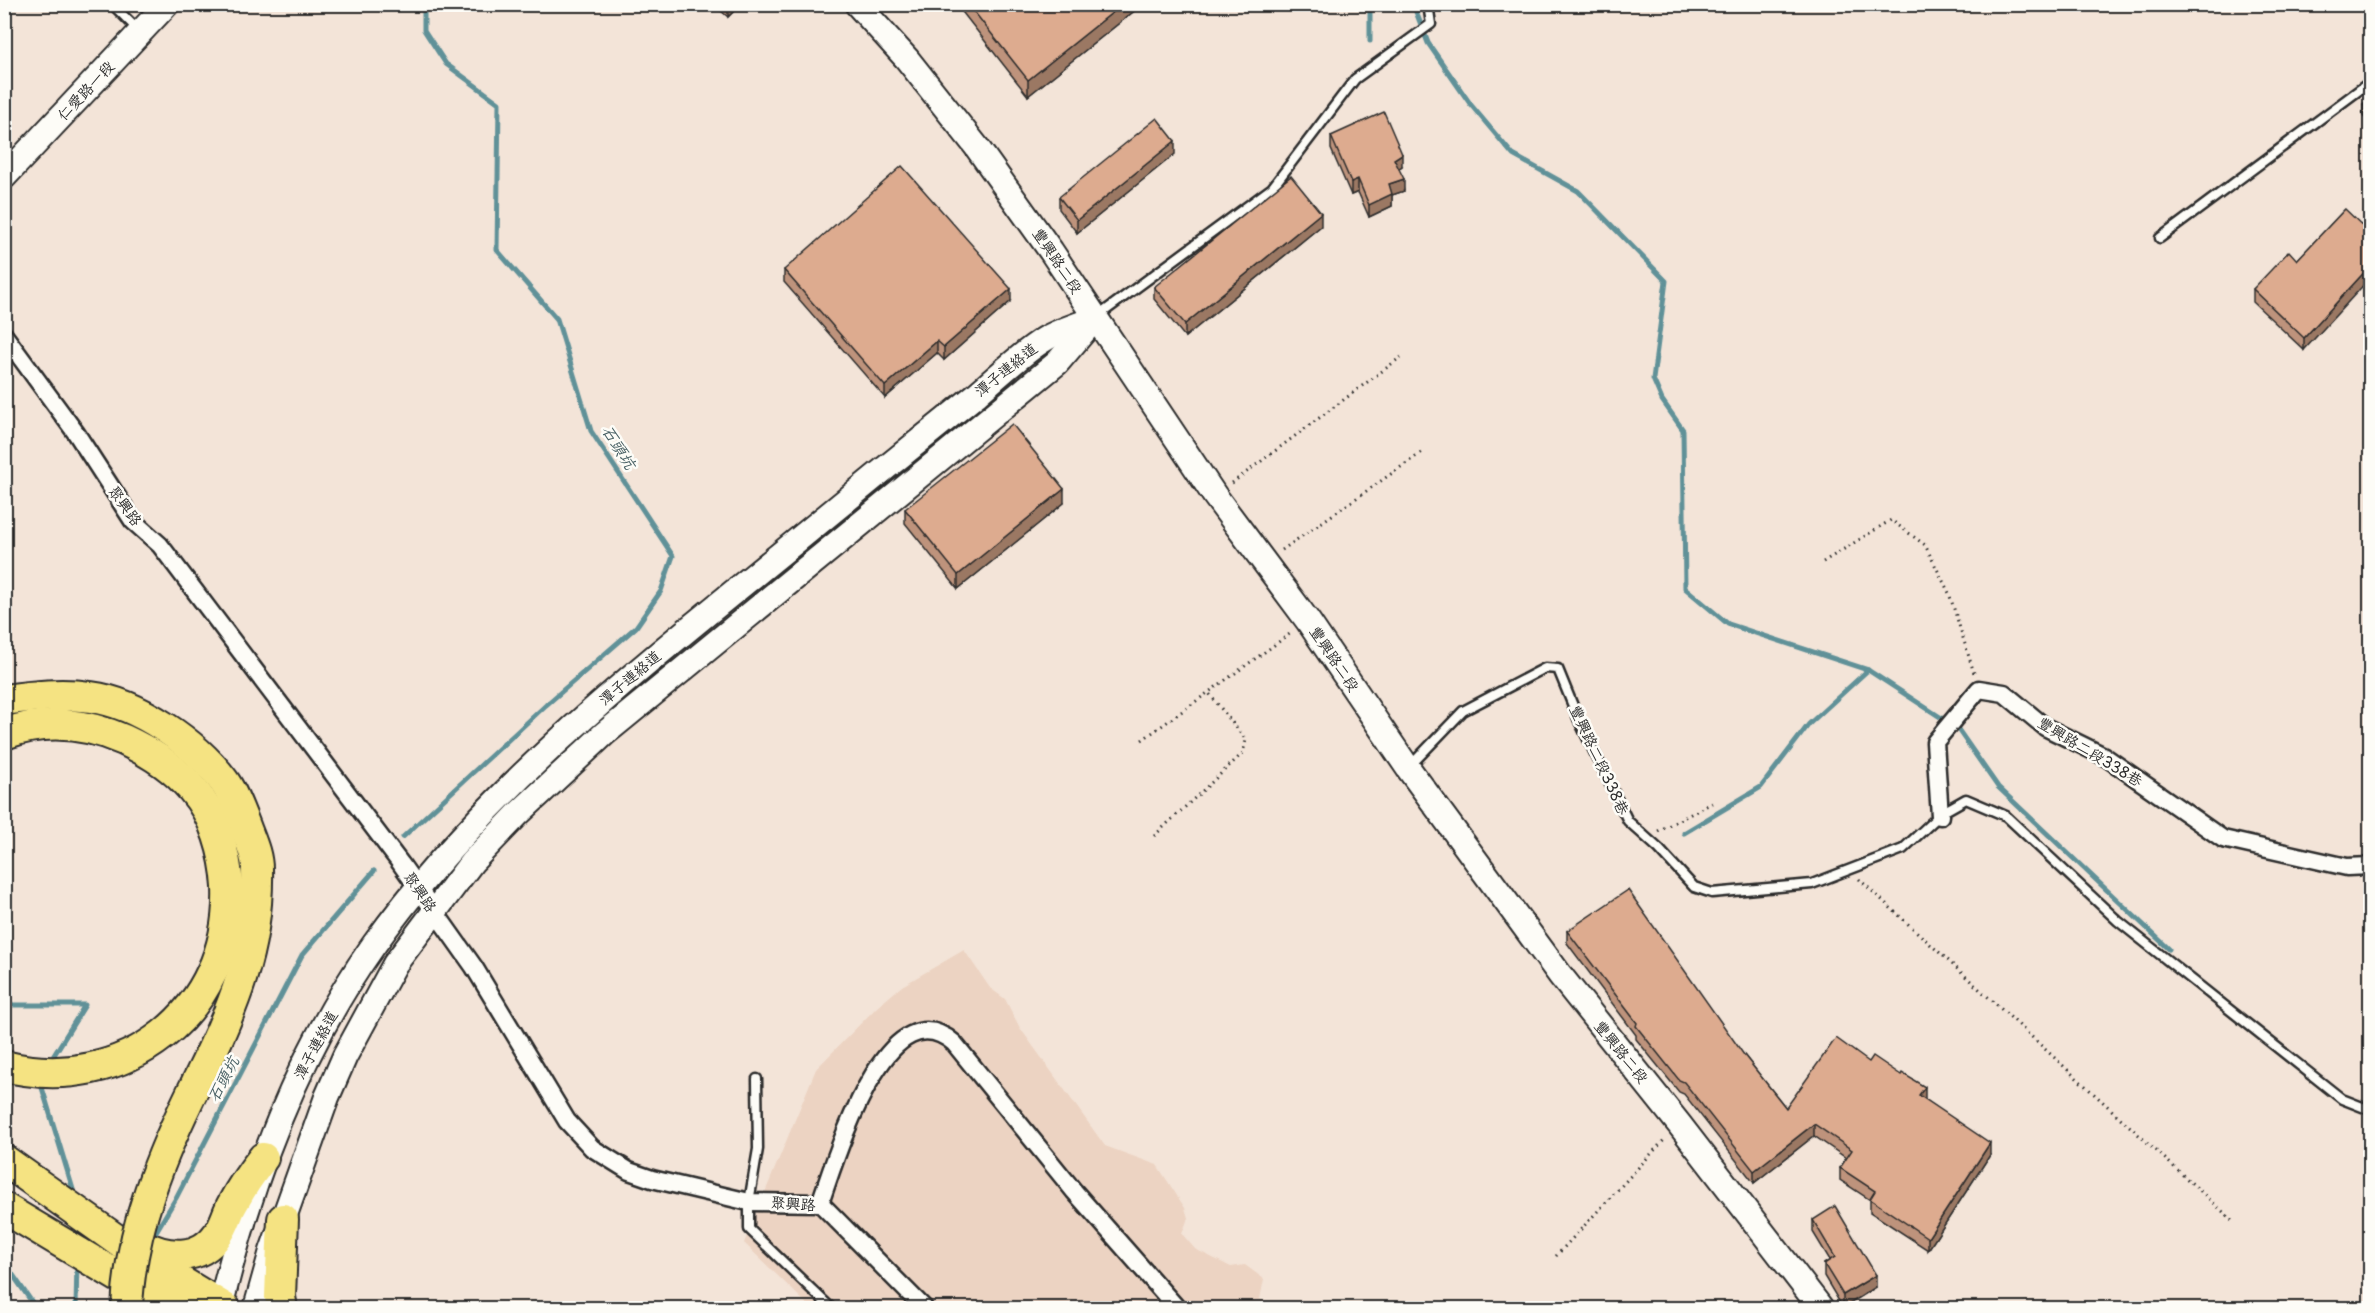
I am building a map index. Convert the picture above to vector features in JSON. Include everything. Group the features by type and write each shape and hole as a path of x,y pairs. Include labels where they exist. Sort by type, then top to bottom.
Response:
{"highway":[{"path":"4,700 45,696 92,697 132,709 167,729 206,760 225,782 253,847 257,867 254,926 243,978 224,1029 174,1129 159,1166 144,1211 134,1256 129,1297"},
{"path":"4,734 17,729 58,724 84,727 110,734 162,760 194,790 212,819 224,856 228,897 224,941 210,978 199,997 161,1037 127,1057 94,1068 56,1073 4,1066"},
{"path":"100,1227 114,1229 158,1252 172,1256 194,1253 205,1248 219,1233 242,1187 263,1158"},
{"path":"14,1168 145,1260 222,1308"},
{"path":"4,1208 129,1297 150,1308"},
{"path":"282,1308 280,1297 283,1219"},
{"path":"129,1297 171,1308"}],"street":[{"name":"仁愛路一段","path":"4,177 167,4"},
{"name":"豐興路二段","path":"857,4 907,59 976,146 1051,251 1215,496 1308,621 1408,768 1560,975 1821,1308"},
{"name":"潭子連絡道","path":"222,1308 240,1230 263,1158 289,1097 329,1019 369,953 418,888 486,810 520,775 587,714 1044,339 1095,318"},
{"name":"潭子連絡道","path":"256,1308 283,1219 327,1096 345,1056 385,979 433,911 481,852 582,753 1057,363 1095,318"},
{"name":"聚興路","path":"4,335 76,433 133,521 160,546 364,812 474,967 567,1121 592,1148 628,1171 652,1179 749,1202 820,1203 924,1308"},
{"path":"1940,816 1935,742 1979,688"},
{"name":"豐興路二段338巷","path":"1979,688 2004,693 2045,727 2104,756 2223,839 2347,867 2370,866"},
{"path":"820,1203 848,1126 870,1080 888,1052 900,1041 913,1035 926,1032 942,1034 954,1043 1074,1191 1177,1308"}],"lane":[{"path":"111,4 141,33"},
{"path":"1095,318 1272,189 1355,79 1431,24 1428,4"},
{"path":"2367,4 2370,15"},
{"path":"2160,238 2370,82"},
{"name":"豐興路二段338巷","path":"1408,768 1463,711 1545,668 1558,669 1580,723 1628,821 1694,887 1712,893 1812,884 1903,849 1940,816 1966,799 2006,816 2118,921 2153,950 2342,1099 2370,1110"},
{"path":"757,1079 758,1149 749,1202 749,1229 831,1308"}],"path":[{"path":"1215,496 1401,357"},
{"path":"1264,562 1421,453"},
{"path":"1823,562 1891,520 1925,545 1949,593 1979,688"},
{"path":"1142,740 1308,621"},
{"path":"1154,836 1242,753 1246,740 1208,692"},
{"path":"1646,837 1712,803"},
{"path":"1847,871 2232,1220"},
{"path":"1556,1256 1679,1124"}],"shaded area":[{"path":"964,950 990,988 1005,999 1020,1028 1105,1146 1157,1165 1185,1208 1188,1218 1182,1234 1195,1249 1231,1267 1245,1265 1264,1279 1260,1299 1276,1308 811,1308 744,1243 816,1069 876,1008 902,986"}],"building":[{"path":"968,4 1123,4 1028,80"},
{"path":"2370,97 2370,112 2363,104"},
{"path":"1384,112 1402,154 1394,159 1404,179 1389,184 1392,194 1369,205 1358,179 1351,182 1331,136"},
{"path":"1157,118 1175,141 1077,220 1059,197"},
{"path":"902,166 1011,289 944,347 937,341 885,386 784,270"},
{"path":"1291,176 1321,213 1185,324 1154,287"},
{"path":"2345,209 2370,233 2370,266 2304,338 2253,289 2289,251 2297,260"},
{"path":"1012,424 1064,489 958,575 905,509"},
{"path":"1628,890 1744,1055 1786,1108 1836,1038 1869,1062 1873,1056 1901,1075 1902,1073 1925,1087 1919,1095 1990,1143 1928,1238 1870,1199 1875,1191 1840,1168 1852,1150 1814,1124 1754,1171 1684,1082 1679,1080 1636,1026 1637,1023 1567,931"},
{"path":"1835,1206 1876,1275 1843,1295 1824,1264 1835,1257 1813,1220"}],"waterway":[{"name":"石頭坑","path":"403,837 546,705 636,627 661,591 673,556 591,431 557,319 497,250 499,103 446,64 424,30 424,4"},
{"path":"1370,4 1370,41"},
{"path":"1413,4 1428,43 1471,105 1513,155 1578,191 1666,281 1653,379 1662,400 1683,430 1685,588 1728,624 1868,670 1957,728 1998,787 2169,949"},
{"path":"1684,833 1761,787 1809,724 1868,670"},
{"name":"石頭坑","path":"151,1240 176,1198 302,955 374,871"},
{"path":"4,1005 85,1005 51,1060"},
{"path":"40,1081 75,1196"},
{"path":"4,1262 36,1308"},
{"path":"76,1308 77,1262"},
{"name":"石頭坑","path":"109,1308 116,1297"}]}
